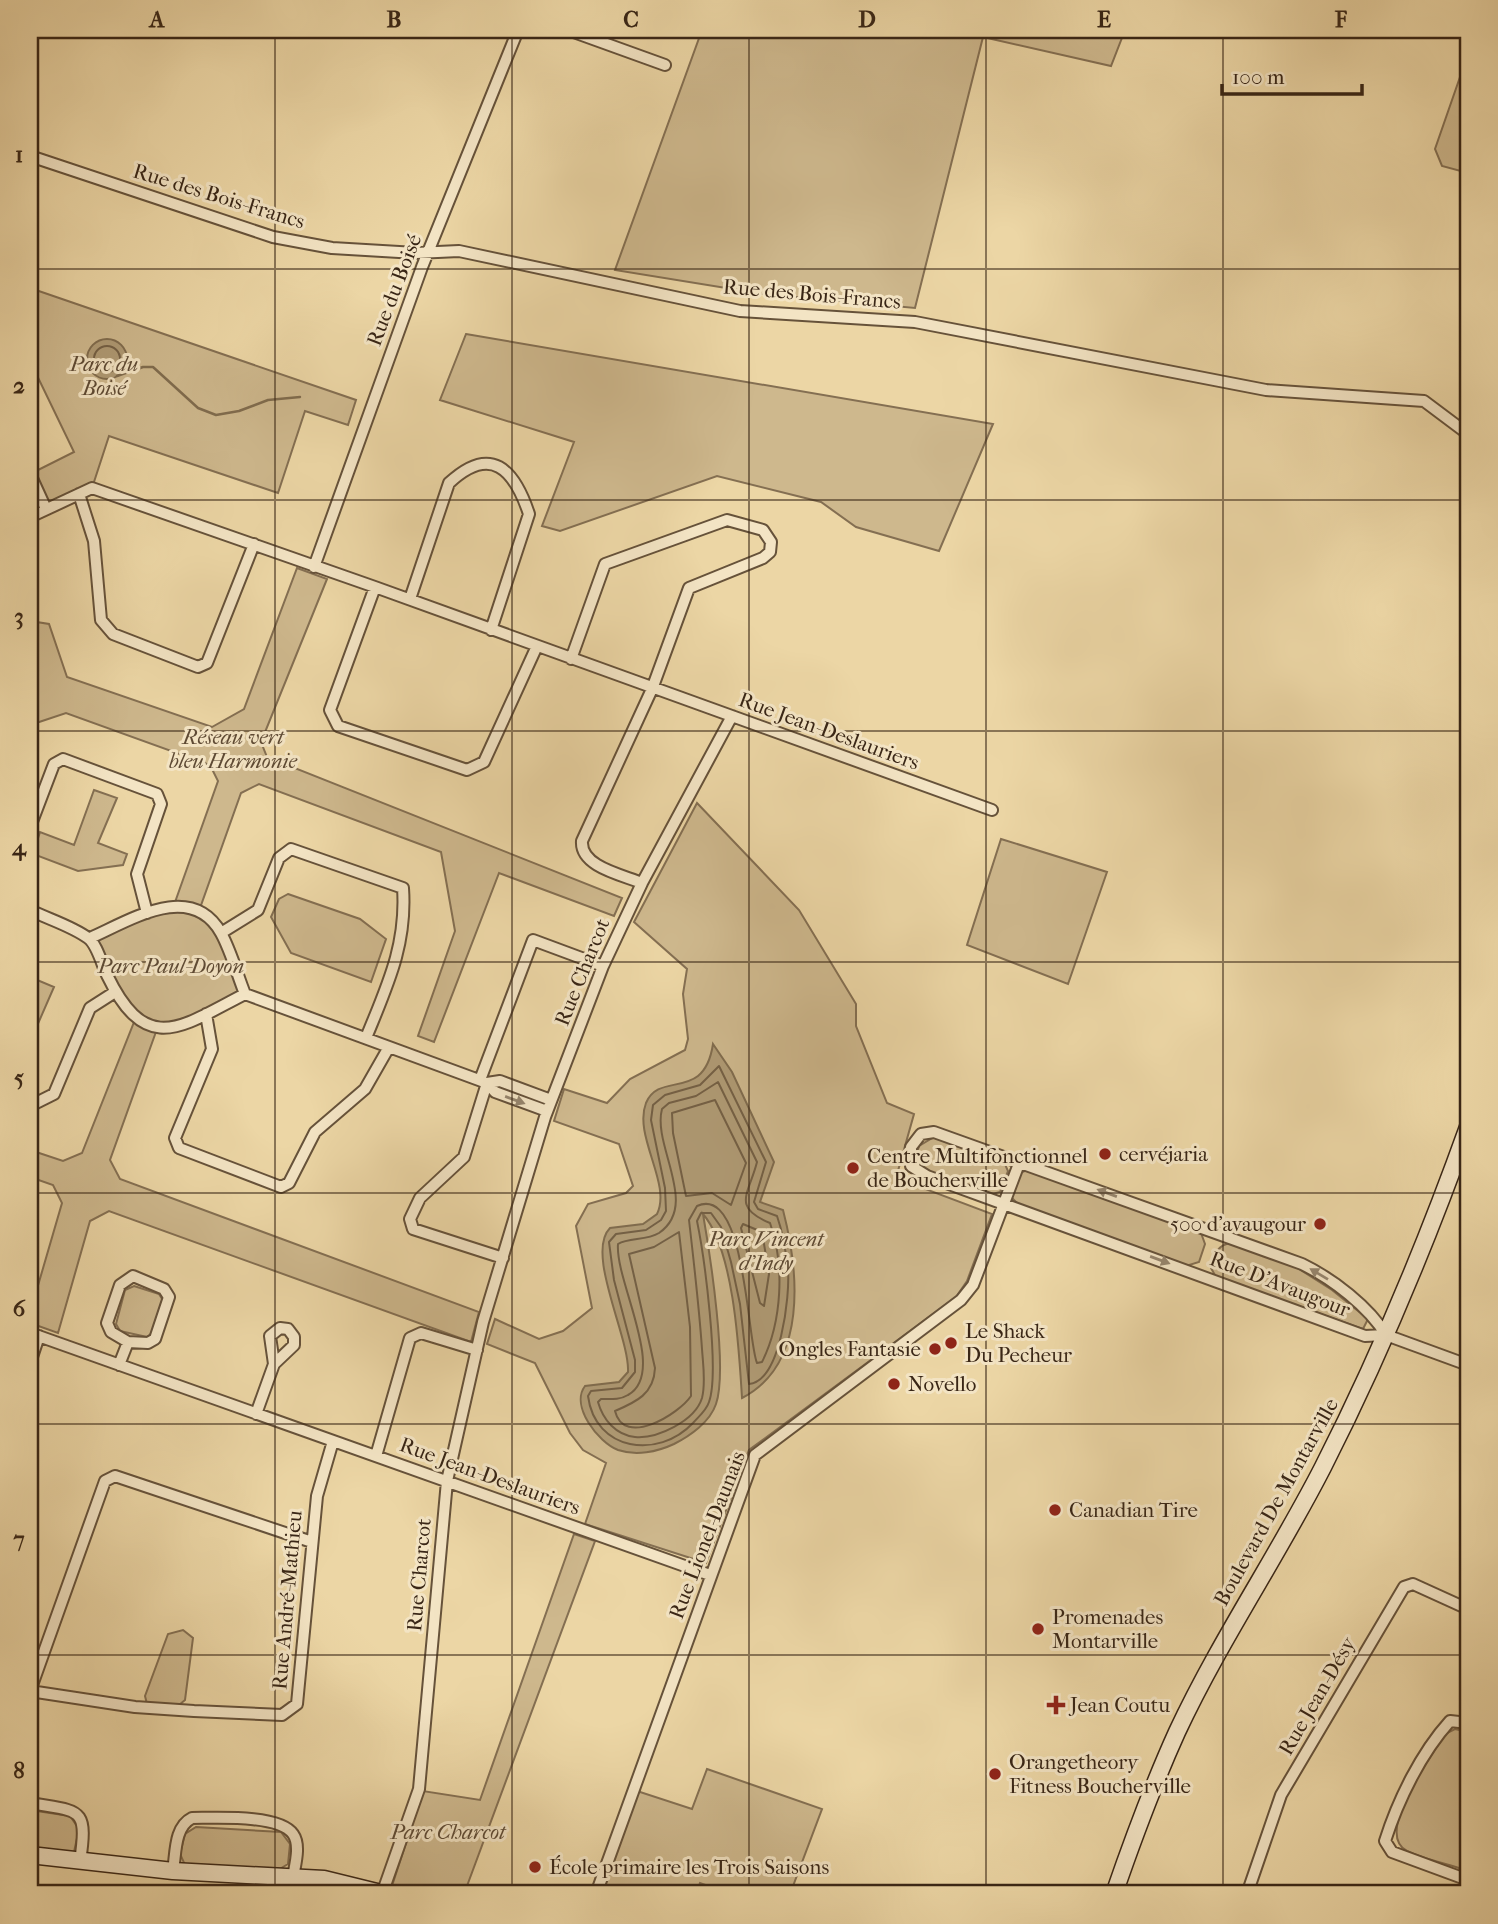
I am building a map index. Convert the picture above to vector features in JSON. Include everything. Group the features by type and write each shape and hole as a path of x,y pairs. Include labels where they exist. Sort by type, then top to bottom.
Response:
{"street":[{"name":"Rue du Boisé","path":"314,566 428,251 518,30"},
{"path":"568,30 665,65"},
{"name":"Rue des Bois-Francs","path":"30,156 273,237 332,248 447,250 482,255 740,311 915,322 1266,390 1424,401 1468,434"},
{"path":"410,600 449,483 464,469 485,462 502,467 512,476 529,514 491,629"},
{"path":"30,474 46,509"},
{"name":"Rue Jean-Deslauriers","path":"30,517 92,488 375,587 992,810"},
{"path":"79,494 94,541 101,620 113,635 198,667 206,663 254,544"},
{"path":"571,659 605,564 727,520 763,530 771,542 770,552 763,558 689,587 652,689 581,849 588,860 642,883"},
{"path":"375,587 330,710 338,726 467,770 484,762 537,646"},
{"name":"Rue Charcot","path":"383,1894 419,1789 447,1481 477,1350 503,1258 549,1105 603,966 642,883 732,716"},
{"path":"30,827 54,764 64,759 158,794 161,804 137,874 138,887 147,913"},
{"path":"221,933 258,910 279,858 291,849 403,888 405,919 398,957 366,1038"},
{"path":"90,939 147,913 174,905 192,908 211,920 221,933 245,994"},
{"path":"30,910 90,939 115,992 127,1009 143,1023 157,1029 175,1029 245,994 484,1082 500,1082 549,1105"},
{"path":"503,1258 413,1229 410,1219 420,1198 464,1157 484,1082 533,940 603,966"},
{"path":"30,1101 36,1103 54,1094 90,1008 115,992"},
{"path":"206,1014 212,1049 175,1138 179,1148 281,1187 289,1183 314,1132 365,1089 389,1047"},
{"name":"Boulevard De Montarville","path":"1114,1894 1142,1815 1178,1731 1236,1619 1321,1470 1386,1335 1430,1236 1468,1127"},
{"name":"Rue D'Avaugour","path":"1386,1335 1374,1315 1359,1306 1333,1282 1302,1264 1020,1161 931,1132 918,1136 911,1147 910,1162 916,1170 1365,1336 1386,1335 1468,1365"},
{"name":"Rue Lionel-Daunais","path":"596,1894 755,1455 961,1300 973,1286 1020,1161"},
{"path":"133,1276 164,1289 169,1297 155,1339 148,1343 128,1342 111,1332 107,1323 120,1285 133,1276"},
{"path":"376,1456 410,1338 421,1334 477,1350"},
{"path":"30,1363 35,1335"},
{"name":"Rue Jean-Deslauriers","path":"35,1335 710,1575"},
{"path":"118,1365 128,1342"},
{"path":"256,1413 274,1364"},
{"name":"Rue André-Mathieu","path":"30,1691 135,1707 282,1715 297,1704 317,1496 333,1441"},
{"path":"30,1691 105,1481 115,1476 312,1542"},
{"name":"Rue Jean-Désy","path":"1247,1894 1281,1795 1404,1587 1413,1584 1468,1609"},
{"path":"1468,1723 1450,1721 1438,1734 1392,1816 1385,1840 1392,1852 1468,1880"},
{"path":"30,1803 72,1810 81,1816 85,1825 80,1863"},
{"path":"173,1871 180,1829 184,1822 192,1818 253,1819 285,1826 293,1833 297,1842 293,1877"},
{"path":"30,1855 80,1863 173,1871 324,1879 383,1894"}],"green space":[{"path":"702,30 1125,30 1111,66 983,37 915,308 763,294 615,270"},
{"path":"1468,54 1468,173 1442,166 1435,149"},
{"name":"Parc du Boisé","path":"30,288 356,400 348,425 305,411 278,493 109,436 92,488 46,509 30,474 74,452 30,361"},
{"path":"466,334 993,424 939,551 856,527 821,502 717,476 560,531 542,526 574,442 440,400"},
{"path":"297,568 327,579 261,742 267,757 622,898 614,916 499,873 434,1042 418,1036 455,931 441,852 259,784 241,793 199,911 211,920 245,994 206,1014 157,1029 110,1160 120,1179 479,1312 471,1342 109,1211 90,1221 58,1333 30,1323 30,1313 62,1203 53,1185 30,1177 30,1150 63,1161 82,1153 136,1017 90,938 174,905 218,781 210,765 66,713 30,725 30,621 49,624 67,677 212,727 244,709"},
{"path":"94,790 117,798 98,843 127,854 123,865 78,871 33,854 40,832 74,845"},
{"name":"Parc Vincent d'Indy","path":"697,803 799,910 856,1004 856,1026 887,1103 914,1114 896,1178 992,1214 967,1281 956,1297 749,1450 706,1563 585,1524 606,1463 583,1450 570,1433 535,1363 487,1344 495,1319 539,1339 563,1331 592,1308 576,1226 588,1204 626,1193 633,1186 619,1144 554,1121 564,1089 607,1103 630,1079 685,1050 688,1039 683,994 687,969 634,922"},
{"path":"1001,839 1107,872 1068,984 967,945"},
{"path":"288,894 360,919 386,939 371,982 291,953 271,917 279,899"},
{"path":"30,977 54,987 30,1042"},
{"path":"934,1137 1004,1162 1008,1171 1000,1192 989,1195 921,1168 916,1157 919,1146"},
{"path":"1027,1170 1201,1233 1205,1244 1199,1262 1186,1266 1020,1206 1011,1197 1020,1173"},
{"path":"1232,1243 1296,1267 1332,1290 1368,1319 1363,1329 1216,1277 1211,1268 1215,1255 1220,1248"},
{"path":"134,1286 159,1294 164,1302 152,1333 147,1337 120,1331 116,1324 125,1290"},
{"name":"Parc Charcot","path":"574,1534 595,1541 464,1894 390,1892 423,1791 480,1800"},
{"path":"183,1630 193,1638 185,1700 179,1705 147,1704 145,1696 168,1634"},
{"path":"1455,1729 1468,1732 1468,1871 1421,1857 1407,1851 1398,1842 1397,1828 1408,1794 1445,1734"},
{"path":"707,1769 822,1809 790,1894 731,1894 700,1883 696,1894 596,1894 634,1790 692,1809"},
{"path":"30,1810 70,1816 79,1829 74,1852 66,1855 30,1849"},
{"path":"196,1827 281,1832 290,1844 288,1864 278,1870 185,1865 180,1854 185,1834"}],"water":[{"path":"107,339 115,340 121,345 126,351 126,367 121,373 115,378 107,379 99,378 93,373 88,367 87,359 88,351 93,345 99,340"},
{"path":"713,1044 732,1072 774,1162 760,1202 783,1210 789,1234 794,1288 788,1340 778,1363 763,1383 742,1398 737,1328 728,1275 722,1251 703,1214 719,1339 719,1388 716,1404 699,1428 674,1444 646,1452 625,1452 610,1446 595,1432 581,1403 585,1386 619,1382 628,1372 623,1339 605,1276 604,1240 610,1228 643,1224 657,1214 660,1189 644,1130 646,1103 653,1093 661,1088 692,1080 701,1073 708,1062"}],"waterway":[{"path":"117,376 143,367 153,367 198,408 216,415 239,411 268,400 300,397"}],"place":[{"name":"cervéjaria","path":"1105,1154"},
{"name":"Centre Multifonctionnel de Boucherville","path":"853,1168"},
{"name":"500 d'avaugour","path":"1320,1224"},
{"name":"Le Shack Du Pecheur","path":"951,1343"},
{"name":"Ongles Fantasie","path":"935,1349"},
{"name":"Novello","path":"894,1384"},
{"name":"Canadian Tire","path":"1055,1510"},
{"name":"Promenades Montarville","path":"1038,1629"},
{"name":"Jean Coutu","path":"1056,1705"},
{"name":"Orangetheory Fitness Boucherville","path":"995,1774"},
{"name":"École primaire les Trois Saisons","path":"535,1867"}],"park label":[{"name":"Réseau vert bleu Harmonie","path":"233,749"},
{"name":"Parc Paul-Doyon","path":"171,966"}]}
